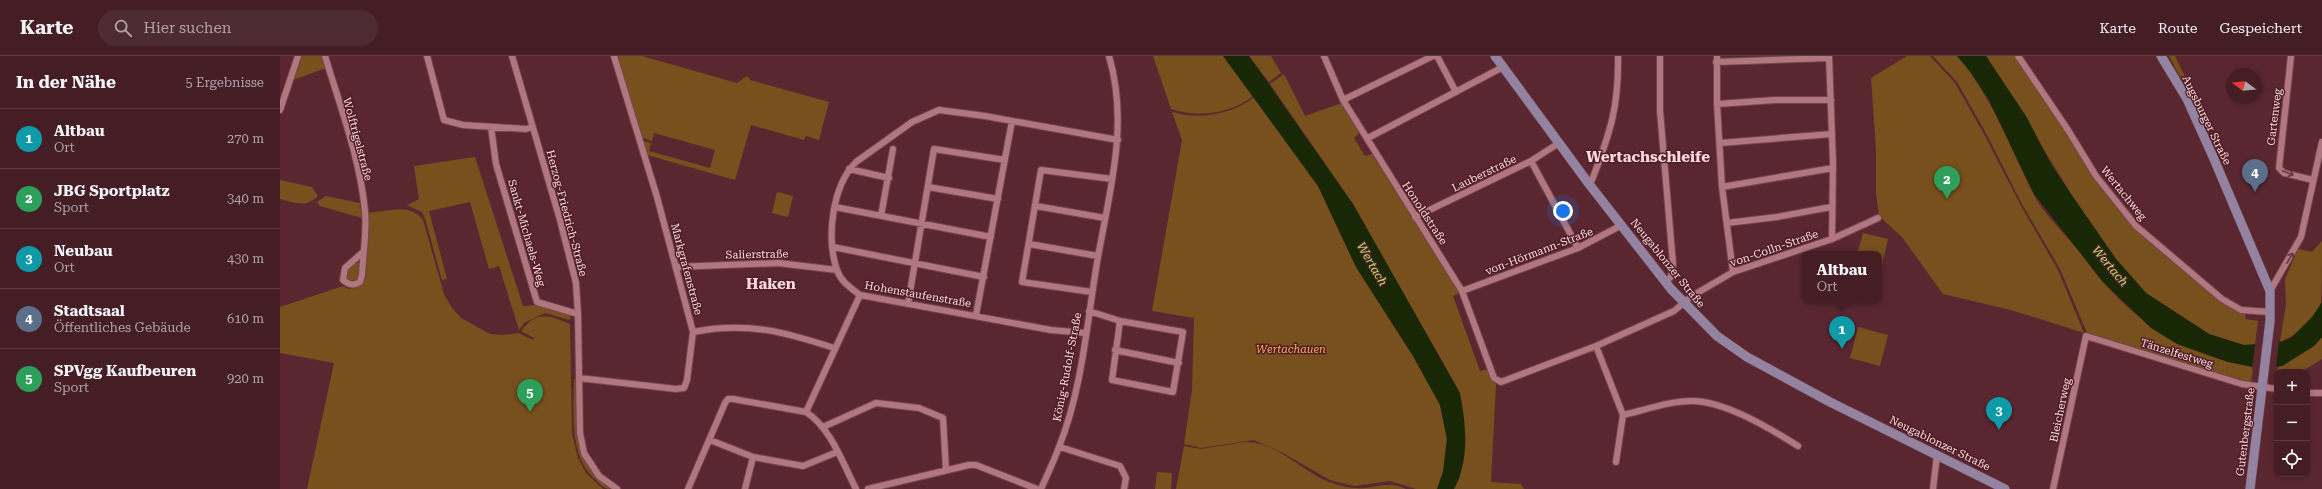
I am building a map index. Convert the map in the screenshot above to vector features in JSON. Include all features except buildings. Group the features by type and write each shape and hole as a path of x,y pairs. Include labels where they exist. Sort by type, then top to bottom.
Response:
{"street":[{"path":"280,110 298,56"},
{"name":"Wolftrigelstraße","path":"325,56 356,160 365,211 363,252 360,282 354,285 348,284 343,280 345,268 363,252"},
{"path":"427,56 444,120 462,125 532,127"},
{"name":"Herzog-Friedrich-Straße","path":"512,56 560,220 576,283 578,314 578,378"},
{"name":"Markgrafenstraße","path":"578,378 676,389 684,388 687,380 694,332 614,56"},
{"name":"König-Rudolf-Straße","path":"1041,489 1060,447 1072,407 1112,179 1118,140 1118,91 1109,56"},
{"path":"1325,58 1332,56"},
{"path":"1343,100 1433,56"},
{"path":"1437,56 1456,92"},
{"name":"Neugablonzer Straße","path":"1495,56 1589,184 1682,303 1717,336 1747,358 1830,402 2005,489"},
{"path":"1589,184 1608,141 1615,112 1618,82 1618,56"},
{"path":"1660,56 1660,111 1673,264 1671,277 1665,281"},
{"name":"Wertachweg","path":"2018,56 2068,130 2096,176 2136,226 2222,299 2241,310 2270,317"},
{"name":"Augsburger Straße","path":"2161,56 2187,100 2270,291 2270,317 2263,383"},
{"name":"Gartenweg","path":"2291,56 2280,168 2284,173 2313,180"},
{"name":"von-Colln-Straße","path":"1716,59 1769,60 1829,57 1833,168 1831,207 1832,239"},
{"name":"Honoldstraße","path":"1325,58 1343,100 1462,291 1494,378 1501,382"},
{"path":"1716,59 1722,186 1733,272"},
{"path":"1368,138 1503,67"},
{"path":"1717,104 1774,100 1831,100"},
{"name":"Hohenstaufenstraße","path":"1086,333 1051,330 976,315 860,295 846,285 837,270 833,247 835,207 841,185 849,169 867,152 912,122 939,110 1012,121 1118,140"},
{"path":"976,315 1012,121"},
{"name":"Sankt-Michaels-Weg","path":"491,127 496,164 537,302 578,314"},
{"path":"1720,143 1832,134"},
{"path":"2270,291 2301,237 2322,142"},
{"name":"Lauberstraße","path":"1415,217 1531,161 1559,143"},
{"path":"881,216 893,149"},
{"path":"908,304 934,149 1004,160"},
{"path":"1531,161 1578,248"},
{"path":"1722,186 1833,168"},
{"path":"849,169 889,178"},
{"path":"1092,292 1022,282 1041,170 1112,179"},
{"path":"928,187 998,199"},
{"path":"1036,206 1105,218"},
{"path":"835,207 991,237"},
{"path":"1727,223 1777,217 1831,207"},
{"name":"von-Colln-Straße","path":"1501,382 1596,346 1674,311 1682,303 1733,272 1832,239 1878,218"},
{"name":"von-Hörmann-Straße","path":"1462,291 1578,248 1622,225"},
{"path":"1029,244 1098,256"},
{"path":"833,247 984,277"},
{"name":"Salierstraße","path":"676,267 778,263 837,270"},
{"path":"806,412 834,348 860,295"},
{"path":"1089,311 1120,322 1183,332 1173,392 1112,380 1120,322"},
{"path":"694,332 729,327 765,329 788,333 834,348"},
{"name":"Tänzelfestweg","path":"2086,336 2242,384 2263,383 2274,388"},
{"name":"Bleicherweg","path":"2053,489 2086,336"},
{"path":"1596,346 1623,415 1616,462"},
{"path":"1115,350 1179,363"},
{"path":"578,378 580,433 584,453 599,476 617,489"},
{"name":"Gutenbergstraße","path":"2250,489 2263,383"},
{"path":"2310,393 2322,393"},
{"path":"688,489 728,400 733,399 806,412 823,427 856,489"},
{"path":"1623,415 1681,402 1706,403 1748,417 1798,446"},
{"path":"823,427 876,403 925,410 943,418 946,470"},
{"path":"710,440 753,457 803,466 837,452"},
{"path":"1060,447 1120,466 1126,478 1124,489"},
{"path":"1933,489 1937,455"},
{"path":"745,489 753,457"},
{"path":"868,489 946,470 976,465 1037,489"}],"green space":[{"path":"301,56 322,56 326,68 293,80 296,64"},
{"path":"617,56 642,56 737,83 747,76 750,80 829,102 819,140 806,136 804,140 751,125 735,180 647,155 643,141 651,143 649,151 710,168 715,150 654,133 652,141 641,137"},
{"path":"1153,56 1223,56 1253,96 1234,107 1214,113 1203,114 1181,112 1171,109"},
{"path":"1249,56 1271,56 1281,73 1269,82"},
{"path":"1907,56 1930,56 1955,83 1985,136 2021,206 2058,270 2084,333 2011,310 1943,294 1902,237 1879,216 1876,193 1876,150 1871,78"},
{"path":"1933,56 1957,56 1969,71 1999,122 2037,200 2100,279 2120,300 2153,328 2190,348 2209,356 2253,367 2251,383 2088,335 2060,269 2022,204 1987,135 1957,82"},
{"path":"1986,56 2016,56 2060,122 2094,179 2109,199 2144,236 2182,270 2245,313 2246,319 2258,321 2255,345 2244,345 2209,334 2146,293 2116,259 2073,197"},
{"path":"2169,56 2175,56 2204,115 2201,116"},
{"path":"1284,74 1305,116 1342,103 1360,132 1354,138 1365,156 1372,154 1460,293 1453,296 1480,371 1488,369 1496,384 1491,482 1521,484 1524,489 1454,489 1460,477 1460,393 1353,204 1270,84"},
{"name":"Wertachauen","path":"1254,97 1318,186 1356,267 1413,356 1440,405 1447,439 1443,472 1437,489 1416,489 1390,481 1354,486 1330,480 1283,453 1254,440 1201,448 1184,444 1192,390 1194,318 1152,311 1182,140 1172,112 1193,116 1204,116 1225,112"},
{"path":"475,157 523,306 538,305 570,315 570,320 545,313 524,323 519,330 499,266 489,269 470,202 429,211 447,279 442,280 425,218 422,212 407,205 419,199 414,166"},
{"path":"280,180 312,187 318,196 314,200 300,204 280,199"},
{"path":"777,192 793,196 788,217 772,213"},
{"path":"326,196 360,203 362,218 320,206 317,202"},
{"path":"400,209 413,212 423,220 444,294 452,308 461,318 490,334 503,335 519,333 533,340 534,338 521,331 527,324 538,317 544,316 556,318 570,324 572,434 578,458 586,473 603,489 307,489 334,363 280,353 280,307 343,286 353,289 359,286 366,277 367,213"},
{"path":"1863,233 1888,239 1882,266 1882,251 1858,251"},
{"path":"2322,241 2321,303 2310,321 2292,336 2280,342 2286,304 2285,279 2298,249 2312,252"},
{"path":"359,262 358,279 349,281 346,278 348,269 353,264"},
{"path":"1858,327 1888,335 1880,366 1850,358"},
{"path":"2322,337 2322,359 2306,369 2278,369 2278,367 2314,346"},
{"path":"574,379 576,379 576,426 581,452 597,477 610,489 603,486 588,471 581,460 575,434"},
{"path":"1245,442 1267,446 1278,451 1319,477 1338,485 1351,488 1365,488 1391,485 1406,489 1176,489 1184,446 1201,449"},
{"path":"1157,472 1172,473 1171,489 1155,489"}],"water":[{"name":"Wertach","path":"1223,56 1249,56 1353,204 1460,393 1464,417 1465,454 1463,466 1454,489 1437,489 1443,472 1447,439 1440,405 1413,356 1356,267 1318,186"},
{"name":"Wertach","path":"1957,56 1986,56 2026,116 2051,164 2073,197 2116,259 2146,293 2209,334 2244,345 2280,342 2291,338 2312,317 2322,302 2322,337 2314,346 2282,366 2253,367 2228,362 2177,344 2151,328 2103,282 2034,194 1989,100 1970,71"}],"pier":[{"path":"2279,340 2276,369 2252,369 2255,343"}],"place":[{"name":"Stadtsaal","path":"2255,192"},
{"name":"JBG Sportplatz","path":"1947,199"},
{"name":"Altbau","path":"1842,349"},
{"name":"SPVgg Kaufbeuren","path":"530,412"},
{"name":"Neubau","path":"1999,430"}],"district":[{"name":"Wertachschleife","path":"1648,157"},
{"name":"Haken","path":"771,284"}]}
